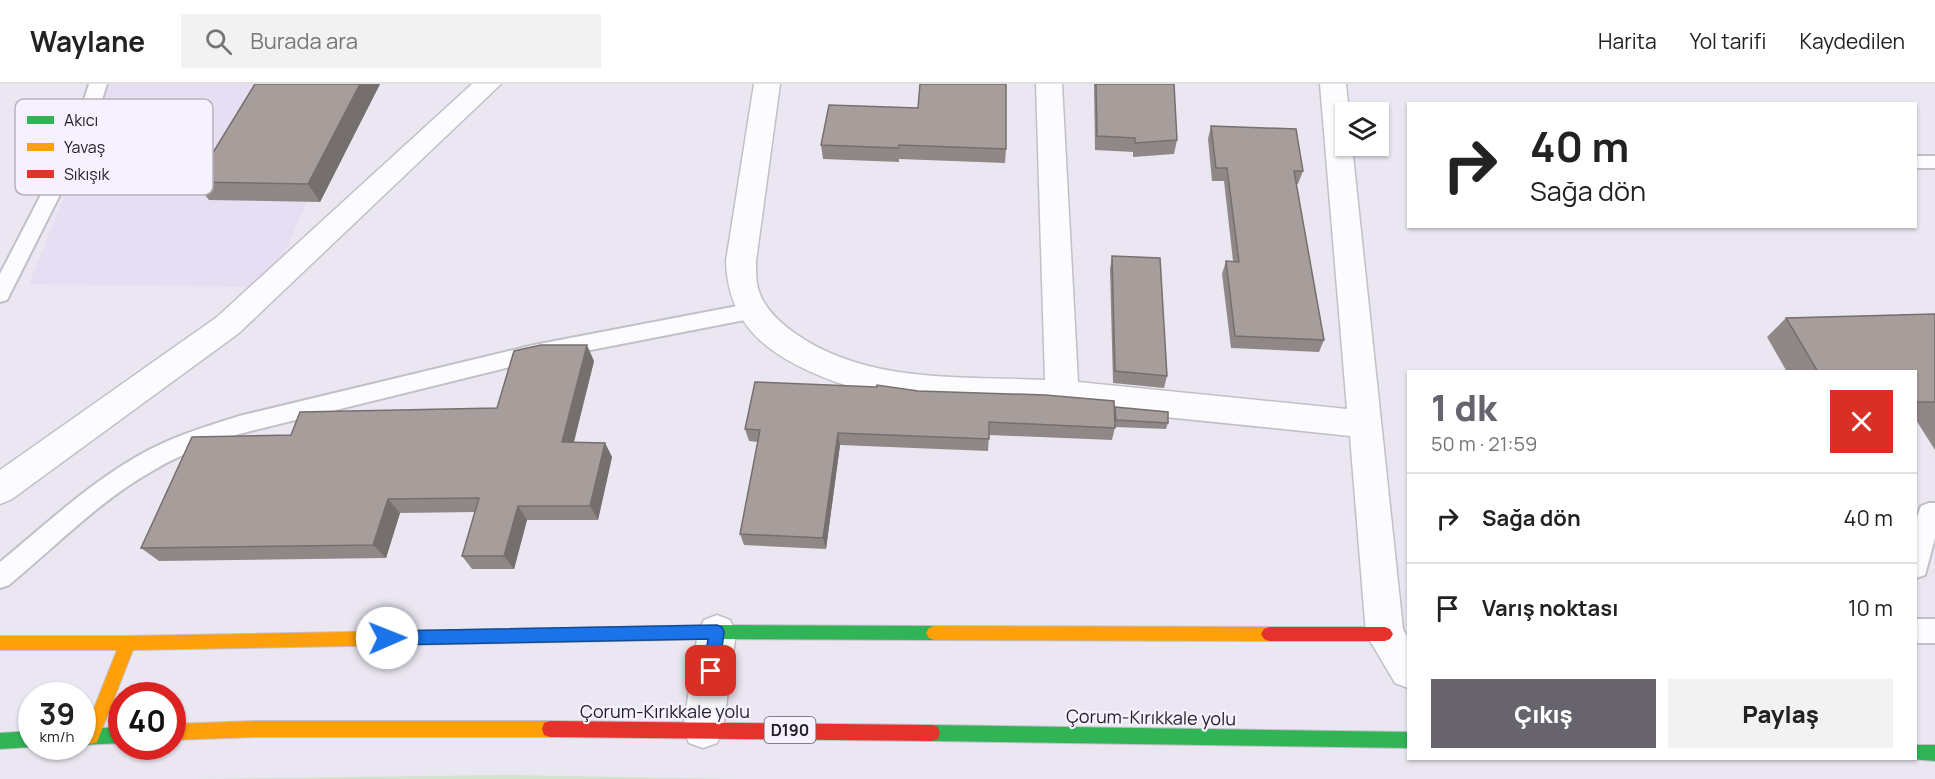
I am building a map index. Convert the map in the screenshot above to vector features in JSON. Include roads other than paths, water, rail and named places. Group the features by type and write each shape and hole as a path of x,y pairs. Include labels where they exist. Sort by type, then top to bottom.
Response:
{"main road":[{"path":"0,643 128,643 717,632 1397,634"},
{"path":"96,716 128,643"},
{"name":"Çorum-Kırıkkale yolu","path":"186,731 255,729 704,729 1407,740"},
{"path":"0,741 18,740"},
{"path":"1917,753 1935,753"}],"street":[{"path":"0,489 228,325 488,84"},
{"path":"767,84 741,261 742,285 753,311 770,332 797,351 828,366 864,379 897,386 1062,394 1365,424"},
{"path":"1049,84 1062,394"},
{"path":"1333,84 1365,424 1397,634 1407,667"},
{"path":"704,729 717,632"}],"lane":[{"path":"93,99 98,84"},
{"path":"1917,162 1935,162"},
{"path":"0,294 50,195"},
{"path":"0,577 115,482 145,463 207,435 250,422 534,353 753,311"},
{"path":"1917,563 1929,513 1935,513"},
{"path":"1917,631 1935,631"}]}
